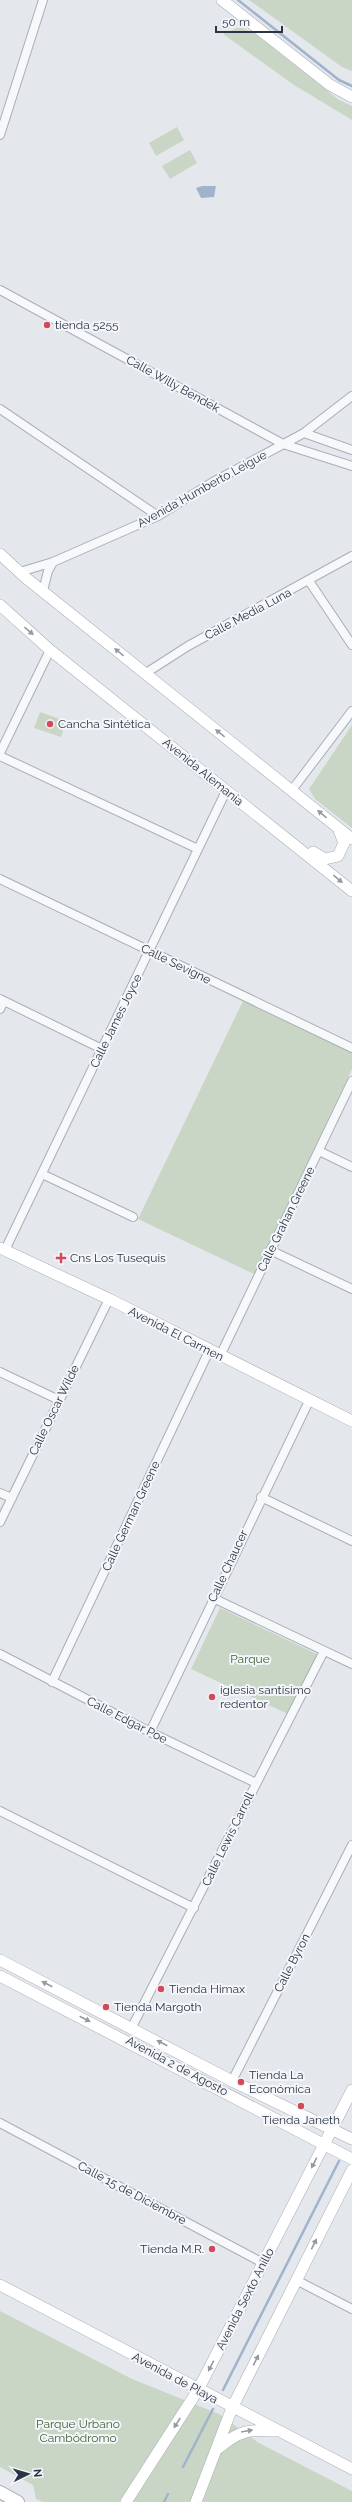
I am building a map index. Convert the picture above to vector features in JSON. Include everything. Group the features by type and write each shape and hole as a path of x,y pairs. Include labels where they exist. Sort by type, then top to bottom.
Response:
{"main road":[{"path":"222,0 330,85 352,97"},
{"path":"0,554 43,591 352,839"},
{"name":"Avenida Alemania","path":"0,605 50,650 352,891"},
{"path":"266,822 290,834 325,859 334,859 341,852 344,843 339,828"},
{"name":"Avenida El Carmen","path":"2,1249 109,1299 209,1351 352,1421"},
{"name":"Avenida 2 de Agosto","path":"0,1960 132,2027 232,2081 352,2139"},
{"name":"Avenida 2 de Agosto","path":"0,1976 245,2102 352,2159"},
{"path":"245,2102 251,2090"},
{"name":"Avenida Sexto Anillo","path":"126,2502 198,2390 352,2090"},
{"path":"196,2502 218,2448 232,2408 352,2170"},
{"name":"Avenida de Playa","path":"0,2285 232,2408 352,2469"},
{"path":"218,2448 239,2433 252,2430 280,2432"},
{"path":"0,2492 18,2502"}],"street":[{"path":"0,135 43,0"},
{"name":"Calle Willy Bendek","path":"0,290 282,444 352,466"},
{"name":"Avenida Humberto Leigue","path":"20,572 53,562 158,516 214,482 304,433 352,396"},
{"path":"0,409 158,516"},
{"path":"304,433 352,450"},
{"name":"Calle Media Luna","path":"146,674 188,646 309,581 352,556"},
{"path":"43,591 48,571 53,562"},
{"path":"309,581 352,645"},
{"path":"0,753 50,650"},
{"path":"292,790 352,712"},
{"path":"0,756 198,849"},
{"name":"Calle James Joyce","path":"2,1249 42,1174 226,791"},
{"name":"Calle Sevigne","path":"0,879 149,952 352,1048"},
{"path":"0,1009 2,1000 102,1049"},
{"name":"Calle Grahan Greene","path":"220,1356 352,1081"},
{"path":"319,1151 352,1167"},
{"path":"42,1174 133,1217"},
{"path":"270,1250 352,1289"},
{"name":"Calle Oscar Wilde","path":"0,1522 109,1299"},
{"name":"Calle German Greene","path":"52,1682 209,1351"},
{"path":"0,1372 59,1400"},
{"name":"Calle Chaucer","path":"150,1732 261,1497 309,1400"},
{"path":"0,1493 12,1498"},
{"path":"261,1497 352,1542"},
{"path":"213,1598 352,1664"},
{"name":"Calle Lewis Carroll","path":"132,2027 324,1651"},
{"name":"Calle Edgar Poe","path":"0,1654 150,1732 256,1783"},
{"path":"0,1811 194,1908"},
{"name":"Calle Byron","path":"232,2081 352,1845"},
{"name":"Calle 15 de Diciembre","path":"0,2124 264,2263"},
{"path":"296,2280 352,2309"}],"green space":[{"path":"249,0 352,0 352,71 342,67"},
{"path":"240,27 256,34 339,100 352,106 352,120 294,85 223,34"},
{"path":"177,127 184,140 156,156 149,143"},
{"path":"190,150 197,163 170,179 162,166"},
{"name":"Cancha Sintética","path":"40,712 66,721 61,737 34,728"},
{"path":"352,725 352,828 315,799 309,789"},
{"path":"243,1001 352,1053 352,1069 254,1274 138,1219"},
{"name":"Parque","path":"220,1608 321,1656 290,1715 191,1669"},
{"name":"Parque Urbano Cambódromo","path":"0,2311 132,2379 219,2414 259,2443 352,2491 352,2502 43,2502 36,2499 33,2485 0,2467"}],"water":[{"path":"202,186 216,186 214,197 201,198 196,188"}],"waterway":[{"path":"238,0 339,80 352,86"},
{"path":"223,2390 339,2161"},
{"path":"183,2467 213,2409"},
{"path":"164,2502 168,2494"}],"place":[{"name":"tienda 5255","path":"47,325"},
{"name":"Cancha Sintética","path":"50,724"},
{"name":"Cns Los Tusequis","path":"61,1258"},
{"name":"iglesia santisimo redentor","path":"212,1697"},
{"name":"Tienda Himax","path":"161,1989"},
{"name":"Tienda Margoth","path":"106,2007"},
{"name":"Tienda La Económica","path":"241,2082"},
{"name":"Tienda Janeth","path":"301,2106"},
{"name":"Tienda M.R.","path":"212,2249"}]}
